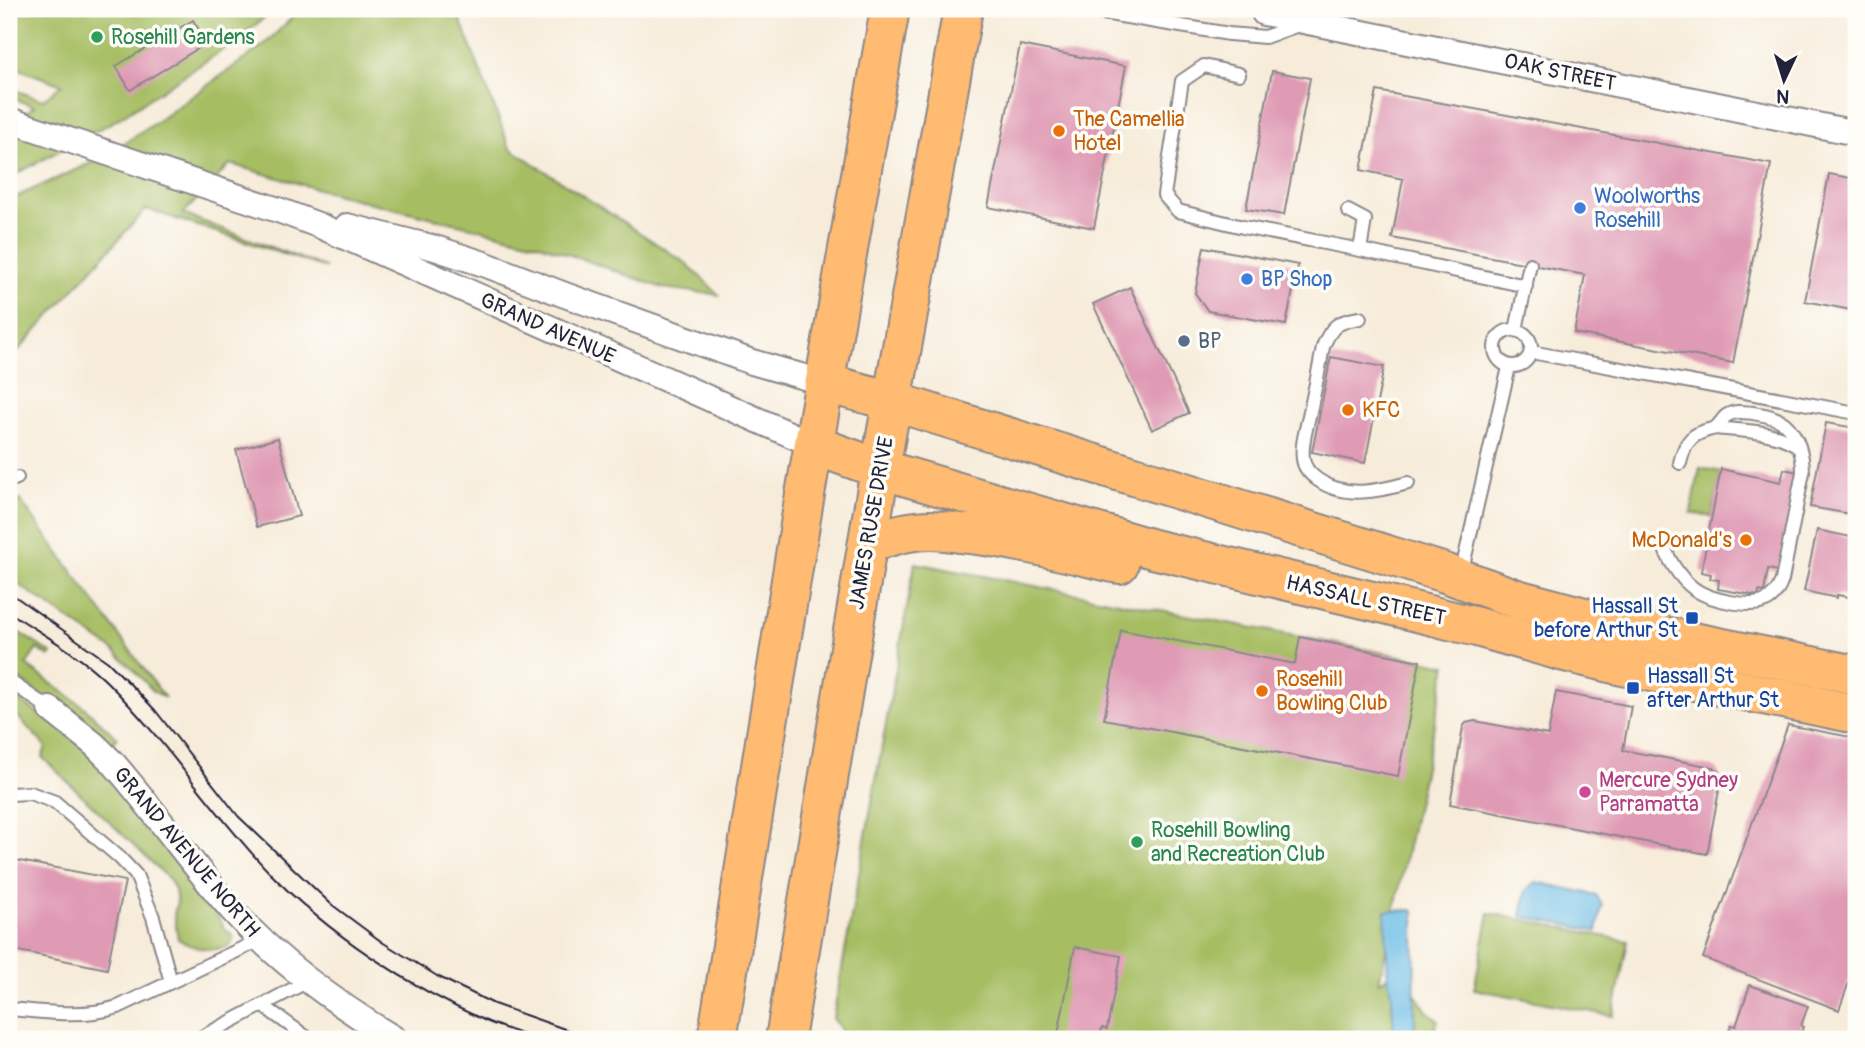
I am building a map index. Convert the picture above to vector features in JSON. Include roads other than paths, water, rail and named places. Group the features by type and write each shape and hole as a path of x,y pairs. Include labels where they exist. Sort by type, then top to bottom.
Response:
{"main road":[{"path":"717,1039 814,445 890,9"},
{"name":"JAMES RUSE DRIVE","path":"785,1039 880,469 963,9"},
{"name":"HASSALL STREET","path":"825,383 892,401 1460,578 1517,599 1630,629 1856,675"},
{"name":"HASSALL STREET","path":"814,445 880,469 1153,549 1438,617 1561,652 1856,714"},
{"path":"868,544 892,535 931,530 1000,538 1165,574 1236,569"}],"street":[{"name":"OAK STREET","path":"1264,13 1302,15 1856,133"},
{"name":"GRAND AVENUE","path":"10,121 281,211 814,445"},
{"name":"GRAND AVENUE","path":"281,211 435,248 752,362 825,383"},
{"name":"GRAND AVENUE NORTH","path":"50,709 114,764 214,888 260,940 308,981 395,1039"}],"lane":[{"path":"1079,9 1229,34 1265,37 1302,15"},
{"path":"1239,74 1204,66 1182,81 1164,195 1178,211 1242,227 1526,286"},
{"path":"1348,211 1365,220 1360,250"},
{"path":"1516,330 1530,264"},
{"path":"1360,318 1344,320 1333,327 1327,336 1306,431 1303,462 1311,476 1339,490 1357,492 1408,484"},
{"path":"1516,330 1527,336 1532,346 1531,352 1526,362 1509,367 1496,356 1495,345 1505,331 1516,330"},
{"path":"1531,352 1856,413"},
{"path":"1460,578 1509,367"},
{"path":"1663,545 1679,574 1697,591 1716,599 1758,604 1778,592 1803,472 1800,447 1783,423 1772,417 1740,411 1725,416 1715,428"},
{"path":"1680,463 1685,446 1691,438 1715,428 1769,434 1786,438 1800,447"},
{"path":"9,681 50,709"},
{"path":"9,794 30,793 55,802 136,875 153,917 172,982"},
{"path":"9,1009 82,1014 102,1012 260,940"},
{"path":"198,1039 308,981"},
{"path":"262,1006 309,1039"}],"water":[{"path":"1536,882 1596,895 1602,905 1597,931 1521,916 1526,890"},
{"path":"1414,910 1415,1039 1394,1039 1385,911"}],"tram line":[{"path":"9,592 108,662 155,710 238,816 331,904 382,942 437,976 494,1004 593,1039"},
{"path":"9,612 73,654 108,683 150,729 248,849 292,895 317,916 371,957 428,992 486,1021 536,1039"}],"place":[{"name":"Rosehill Gardens","path":"97,37"},
{"name":"The Camellia Hotel","path":"1059,131"},
{"name":"Woolworths Rosehill","path":"1580,208"},
{"name":"BP Shop","path":"1247,279"},
{"name":"BP","path":"1184,341"},
{"name":"KFC","path":"1348,410"},
{"name":"McDonald's","path":"1746,540"},
{"name":"Hassall St before Arthur St","path":"1692,618"},
{"name":"Hassall St after Arthur St","path":"1633,688"},
{"name":"Rosehill Bowling Club","path":"1262,691"},
{"name":"Mercure Sydney Parramatta","path":"1585,792"},
{"name":"Rosehill Bowling and Recreation Club","path":"1137,842"}]}
